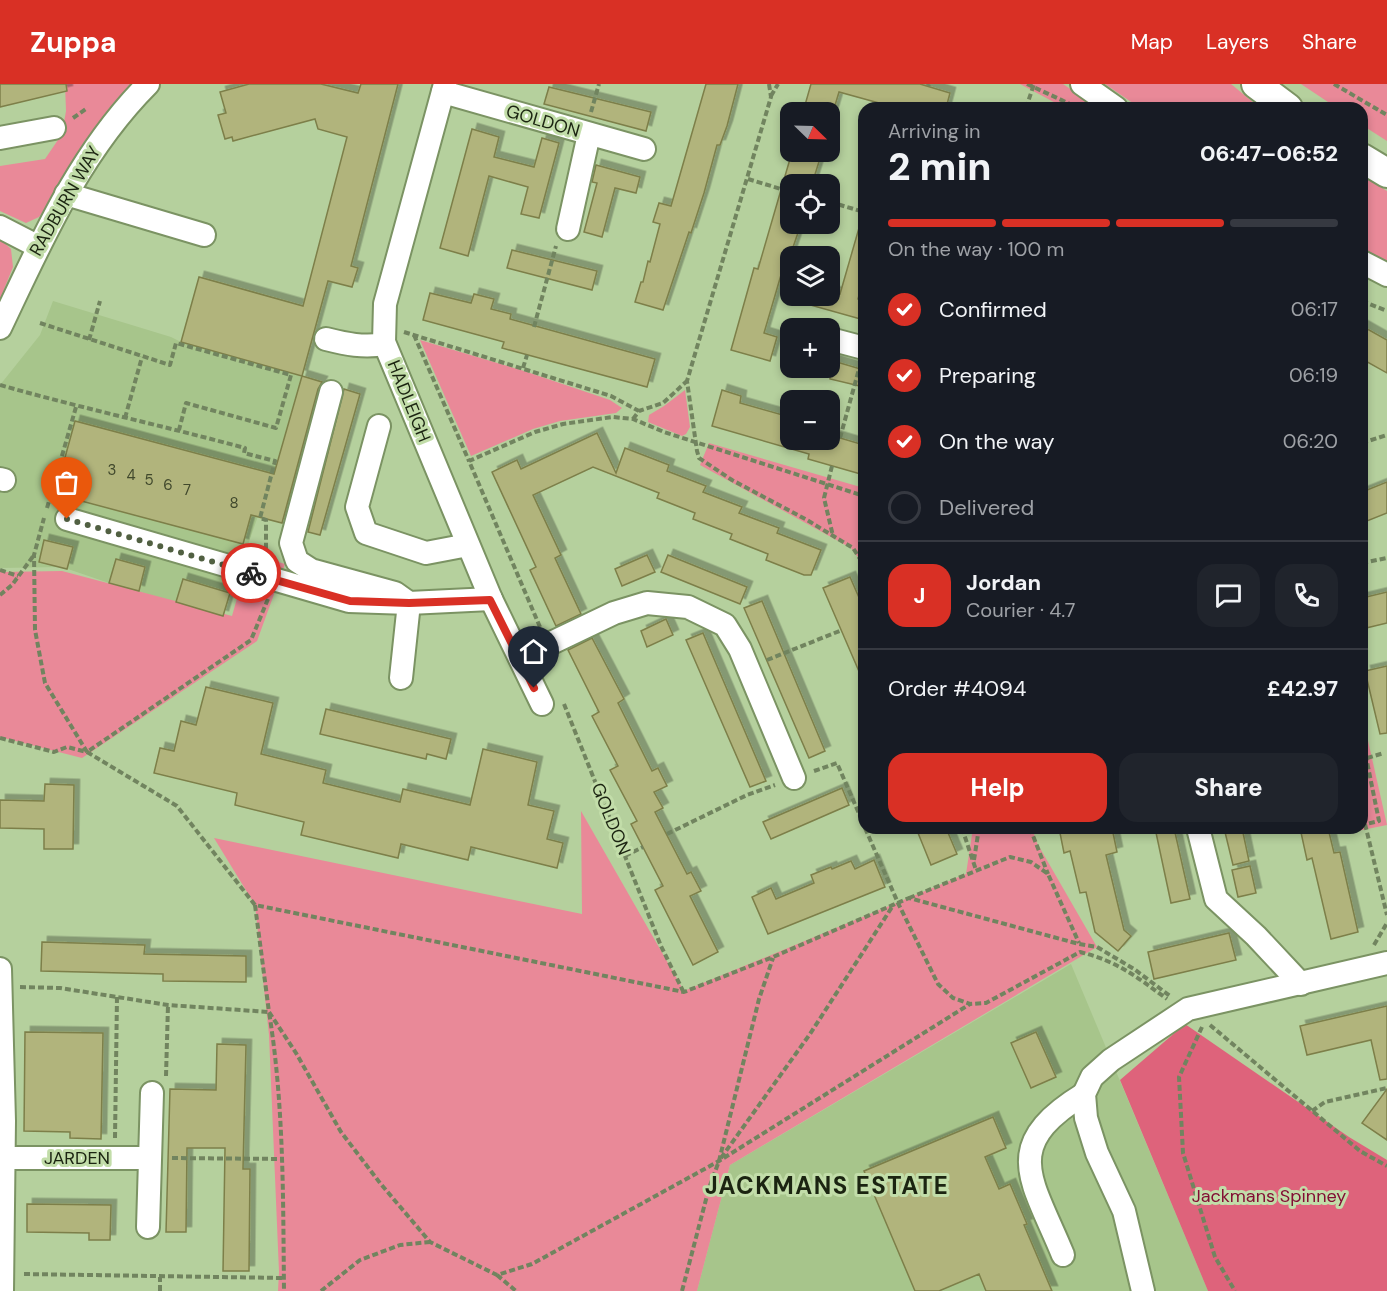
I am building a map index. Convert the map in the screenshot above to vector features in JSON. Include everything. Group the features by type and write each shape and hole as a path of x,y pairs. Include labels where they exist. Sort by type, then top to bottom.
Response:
{"main road":[{"path":"1256,84 1280,102"},
{"path":"1368,162 1387,173"}],"street":[{"name":"RADBURN WAY","path":"0,328 38,246 66,194 99,140 148,84"},
{"path":"1082,84 1108,102"},
{"name":"GOLDON","path":"444,88 588,134 644,149"},
{"name":"HADLEIGH","path":"444,88 385,304 384,334 490,600 519,658 551,700"},
{"path":"0,138 54,128"},
{"path":"568,229 588,134"},
{"path":"66,194 204,235"},
{"path":"0,227 38,246"},
{"path":"1368,265 1387,275"},
{"path":"326,339 356,346 370,346 384,344 384,334"},
{"path":"840,344 858,354"},
{"path":"331,392 294,527 291,543 297,561 311,570 395,593 409,603"},
{"path":"380,426 357,507 366,533 426,553 468,545"},
{"path":"67,519 271,572 350,601 409,603 490,600"},
{"path":"401,678 409,603"},
{"path":"519,658 614,613 647,603 688,607 725,625 740,649 794,778"},
{"path":"1200,834 1216,899 1256,936 1301,984"},
{"path":"1143,1291 1124,1211 1097,1153 1086,1118 1084,1094 1092,1077 1111,1060 1186,1011 1301,984 1379,955"},
{"path":"1,975 4,1158 2,1282"},
{"path":"148,1227 152,1093"},
{"path":"1063,1255 1031,1178 1028,1160 1033,1138 1043,1125 1057,1110 1084,1094"},
{"name":"JARDEN","path":"4,1158 149,1158"}],"path":[{"path":"588,134 599,84"},
{"path":"769,84 771,96"},
{"path":"778,84 771,96 687,381 699,458 732,480 807,520 853,548 858,556"},
{"path":"1027,84 1066,102"},
{"path":"1334,84 1364,102"},
{"path":"1028,102 1033,85"},
{"path":"1368,105 1387,116"},
{"path":"748,179 780,188"},
{"path":"840,205 858,210"},
{"path":"534,327 558,237 568,229"},
{"path":"89,340 100,301"},
{"path":"1368,303 1387,311"},
{"path":"40,323 170,365 176,343 291,375 276,428 186,403 179,430"},
{"path":"384,334 413,335 523,368 611,396 639,411"},
{"path":"413,335 548,645"},
{"path":"523,368 526,355"},
{"path":"125,418 142,357"},
{"path":"840,438 858,371"},
{"path":"633,419 639,411 663,403 687,381"},
{"path":"0,385 76,407 179,430 245,448 244,453 275,461 260,518 266,520 271,572 251,640 87,752"},
{"path":"76,407 34,555 35,630 45,683 87,752"},
{"path":"469,460 535,432 563,424 613,417 633,419 664,432 858,494"},
{"path":"1368,441 1387,435"},
{"path":"832,466 824,498 834,537"},
{"path":"0,595 12,585 34,555"},
{"path":"1368,562 1387,558"},
{"path":"0,570 18,576"},
{"path":"747,668 842,630"},
{"name":"GOLDON","path":"551,700 625,855 661,946 684,992"},
{"path":"0,738 54,752 67,747 87,752 177,806 255,905 277,1060 282,1159 284,1291"},
{"path":"1368,758 1384,753"},
{"path":"667,834 747,795 837,763 858,811"},
{"path":"1368,763 1379,821 1368,823"},
{"path":"868,834 896,903 938,984 952,998 970,1004 986,1003 1080,952 1115,963 1186,1011"},
{"path":"964,834 976,870"},
{"path":"974,862 978,834"},
{"path":"1032,834 1079,944"},
{"path":"1367,834 1387,915"},
{"path":"625,855 643,847"},
{"path":"255,905 684,992 1010,857 1031,862 1048,874"},
{"path":"909,898 1079,944 1097,946 1134,969 1186,1011"},
{"path":"719,1161 810,1034 896,903"},
{"path":"1379,955 1387,923"},
{"path":"682,1291 719,1161 759,999 773,957"},
{"path":"1,975 60,988 168,1005 269,1012"},
{"path":"115,1158 117,997"},
{"path":"497,1275 532,1264 719,1161 970,1004"},
{"path":"152,1093 165,1081 168,1005"},
{"path":"269,1012 296,1053 341,1132 430,1242 497,1275 516,1291"},
{"path":"1235,1291 1215,1257 1183,1153 1179,1077 1205,1021 1360,1151 1387,1166"},
{"path":"1312,1111 1325,1102 1387,1088"},
{"path":"149,1158 282,1159"},
{"path":"321,1291 360,1260 400,1245 430,1242"},
{"path":"2,1282 160,1277 284,1278"},
{"path":"160,1277 160,1291"}],"shaded area":[{"path":"65,84 130,84 39,217 26,223 0,211 0,166 45,159 62,134 66,111"},
{"path":"1020,84 1063,84 1089,102 1054,102"},
{"path":"1105,84 1231,84 1253,102 1131,102"},
{"path":"1301,84 1387,84 1387,141 1368,129 1368,102 1328,102"},
{"path":"1368,180 1387,191 1387,262 1368,252"},
{"path":"0,239 11,249 13,267 0,299"},
{"path":"53,301 181,342 360,394 320,535 258,516 223,616 62,567 0,568 0,385 40,335"},
{"path":"420,340 521,370 610,400 622,408 616,413 560,421 533,429 471,456"},
{"path":"685,390 690,427 686,434 682,436 648,422 649,415"},
{"path":"709,443 858,486 858,557 851,548 700,465"},
{"path":"250,553 285,564 257,641 82,758 0,737 0,572 62,571 232,616"},
{"path":"1368,741 1387,825 1368,829"},
{"path":"581,811 684,991 966,874 972,834 1034,834 1097,947 730,1165 697,1291 278,1291 269,1035 255,905 214,838 582,914"},
{"path":"1071,964 1208,1291 697,1291 730,1165"}],"green space":[{"name":"Jackmans Spinney","path":"1185,1024 1349,1137 1387,1160 1387,1291 1208,1291 1120,1080"}],"building":[{"path":"0,84 66,84 67,91 0,107"},
{"path":"249,84 321,84 358,93 361,84 398,84 351,266 358,268 352,287 328,281 302,376 181,342 199,277 303,306 347,137 318,129 315,119 233,141 232,137 225,139 218,115 226,113 220,92"},
{"path":"706,84 738,84 727,126 720,145 717,145 691,233 689,232 663,310 635,302 648,261 650,262 660,224 653,222 659,203 671,206"},
{"path":"811,84 920,84 950,93 948,102 875,102 839,92 836,102 806,102"},
{"path":"549,87 651,112 646,131 544,104"},
{"path":"472,129 499,137 494,157 534,167 542,138 559,143 539,218 521,214 528,187 489,176 468,256 440,248"},
{"path":"789,162 819,162 815,174 786,174"},
{"path":"596,165 640,177 636,193 615,188 602,237 584,232 597,183 592,182"},
{"path":"780,193 780,234 798,234 793,246 780,246 780,278 764,333 777,337 770,361 731,350 754,268 758,269"},
{"path":"858,231 858,299 858,318 814,306 840,306 840,294"},
{"path":"512,250 597,271 592,290 507,268"},
{"path":"430,293 471,303 474,294 494,299 491,309 511,314 510,319 655,359 647,387 502,348 504,342 423,320"},
{"path":"1368,329 1387,340 1387,373 1368,362"},
{"path":"840,363 858,368 858,386 830,378 840,378"},
{"path":"302,376 322,382 318,389 282,523 251,515 243,544 55,494 75,421 274,474"},
{"path":"344,389 360,394 320,535 308,532"},
{"path":"722,390 741,396 740,403 780,414 780,446 712,426"},
{"path":"597,433 616,473 625,448 669,465 667,471 706,486 703,492 742,507 739,513 779,528 777,533 821,550 811,575 804,575 766,560 768,554 730,539 732,534 693,519 695,513 657,498 659,493 593,467 533,495 561,555 555,558 581,614 556,626 530,570 536,567 492,472 517,460 521,469"},
{"path":"840,438 858,443 858,473 808,459 809,454 795,450 840,450"},
{"path":"1387,482 1387,513 1368,521 1368,490"},
{"path":"44,540 73,547 67,569 39,562"},
{"path":"647,555 655,572 622,586 615,569"},
{"path":"668,555 747,587 740,604 661,572"},
{"path":"116,559 145,567 139,591 109,583"},
{"path":"850,577 858,595 858,669 823,588"},
{"path":"183,579 230,593 223,616 176,602"},
{"path":"1387,592 1387,623 1368,628 1368,597"},
{"path":"762,601 825,751 809,758 744,608"},
{"path":"666,619 673,635 647,647 641,631"},
{"path":"703,633 766,781 750,787 686,640"},
{"path":"592,638 624,699 618,703 652,771 658,768 667,786 654,792 663,808 655,812 687,874 691,872 701,891 690,896 718,952 693,965 655,890 663,886 631,824 637,821 610,770 618,766 592,716 599,712 568,650"},
{"path":"1387,666 1387,733 1380,734 1368,684 1368,670"},
{"path":"206,687 273,703 261,754 326,770 323,783 400,802 403,789 470,805 483,749 537,762 528,805 554,811 547,839 563,843 557,868 471,847 468,860 401,844 398,858 301,835 304,822 235,805 237,793 154,773 160,748 174,751 181,721 196,725"},
{"path":"326,709 451,739 446,759 427,754 426,759 320,734"},
{"path":"45,784 74,785 73,849 44,849 44,829 0,828 0,800 44,801"},
{"path":"842,788 849,805 771,839 763,822"},
{"path":"918,834 949,834 957,854 931,865"},
{"path":"1060,834 1113,834 1117,852 1106,855 1124,930 1131,936 1118,951 1095,932 1086,892 1080,893 1070,851 1064,853"},
{"path":"1156,834 1175,834 1190,899 1171,903"},
{"path":"1225,834 1243,834 1249,861 1233,865"},
{"path":"1301,834 1329,834 1334,853 1340,852 1358,932 1331,939 1312,858 1307,860"},
{"path":"874,860 885,887 768,934 752,897 771,888 776,899 814,883 811,875 831,867 832,869 851,861 855,869"},
{"path":"1250,866 1256,893 1238,897 1232,870"},
{"path":"1229,933 1236,960 1154,979 1148,952"},
{"path":"42,942 145,945 144,954 246,956 246,982 163,981 163,974 41,971"},
{"path":"1387,1006 1387,1079 1380,1080 1371,1040 1307,1055 1300,1026"},
{"path":"25,1032 103,1033 101,1139 70,1138 70,1132 24,1131"},
{"path":"1036,1032 1056,1077 1031,1088 1011,1043"},
{"path":"217,1044 246,1045 243,1169 250,1169 249,1271 223,1271 225,1148 187,1148 186,1232 166,1232 170,1089 216,1090"},
{"path":"1387,1089 1387,1140 1362,1123"},
{"path":"993,1117 1006,1148 985,1157 999,1189 1010,1184 1027,1224 1024,1225 1052,1291 986,1291 979,1274 939,1291 915,1291 864,1171"},
{"path":"27,1204 111,1205 110,1240 89,1240 89,1233 27,1232"}],"way so far":[{"path":"67,519 251,573"}],"district":[{"name":"JACKMANS ESTATE","path":"827,1186"}],"route":[{"path":"251,573 350,601 409,603 490,600 534,688"}]}
